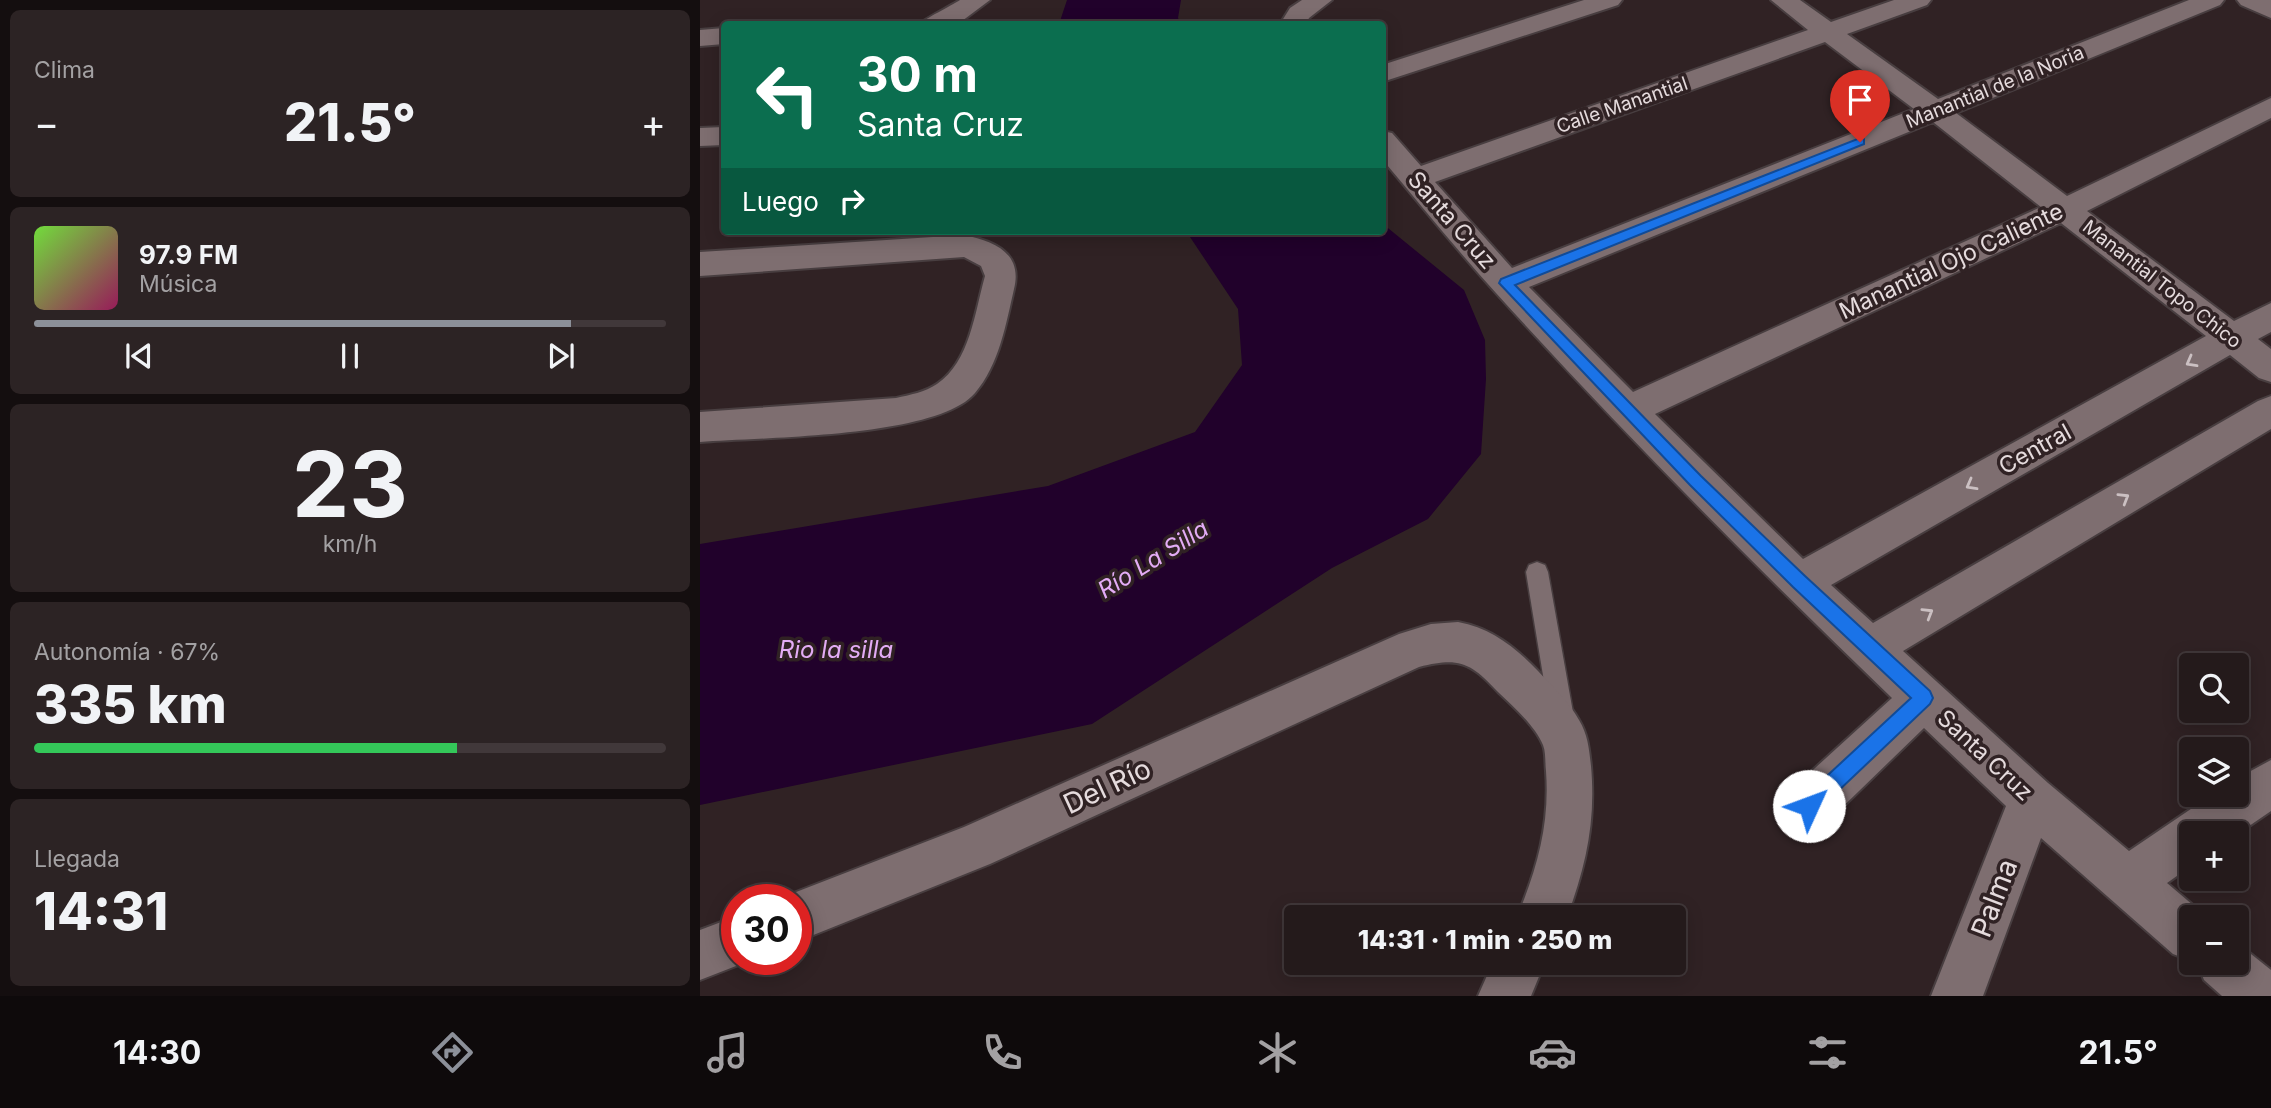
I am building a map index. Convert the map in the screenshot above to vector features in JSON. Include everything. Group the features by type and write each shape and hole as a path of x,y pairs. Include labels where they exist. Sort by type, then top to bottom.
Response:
{"street":[{"path":"943,21 977,0"},
{"path":"1295,21 1299,13 1319,0"},
{"path":"1386,73 1609,0"},
{"name":"Manantial Topo Chico","path":"1784,0 1936,111 2271,368"},
{"name":"Calle Manantial","path":"1416,178 1918,0"},
{"name":"Manantial de la Noria","path":"1506,283 2211,0"},
{"path":"2250,0 2271,10"},
{"path":"700,38 721,36"},
{"name":"Manantial Ojo Caliente","path":"1628,411 2065,209 2271,107"},
{"path":"700,137 721,136"},
{"name":"Santa Cruz","path":"1386,144 1506,283 1628,411 1799,582 2032,799 2179,926"},
{"path":"700,264 907,240 985,250 998,262 1001,276 973,371 952,393 926,405 896,413 700,427"},
{"name":"Central","path":"1799,582 2271,316"},
{"path":"1869,648 2271,411"},
{"name":"Del Río","path":"812,911 973,847 1414,648 1445,640 1475,645 1506,669 1565,738"},
{"path":"1809,806 1924,698"},
{"path":"1547,905 1563,866 1569,835 1570,782 1565,738"},
{"path":"2216,821 2271,783"},
{"name":"Palma","path":"1957,996 2032,799"},
{"path":"2126,881 2179,846"},
{"path":"700,955 721,947"},
{"path":"1503,996 1514,975"},
{"path":"2237,975 2262,996"}],"lane":[{"path":"1537,572 1565,738"}],"water":[{"path":"1067,0 1181,0 1178,18 1180,21 1060,21"},
{"name":"Rio la silla","path":"1386,226 1464,290 1485,340 1486,379 1481,454 1428,519 1332,568 1092,724 700,805 700,544 1048,486 1195,432 1242,365 1238,309 1189,235 1386,235"}],"route":[{"path":"1809,806 1924,698 1799,582 1695,480 1506,283 1860,142"}],"water label":[{"name":"Río La Silla","path":"1153,559"}]}
